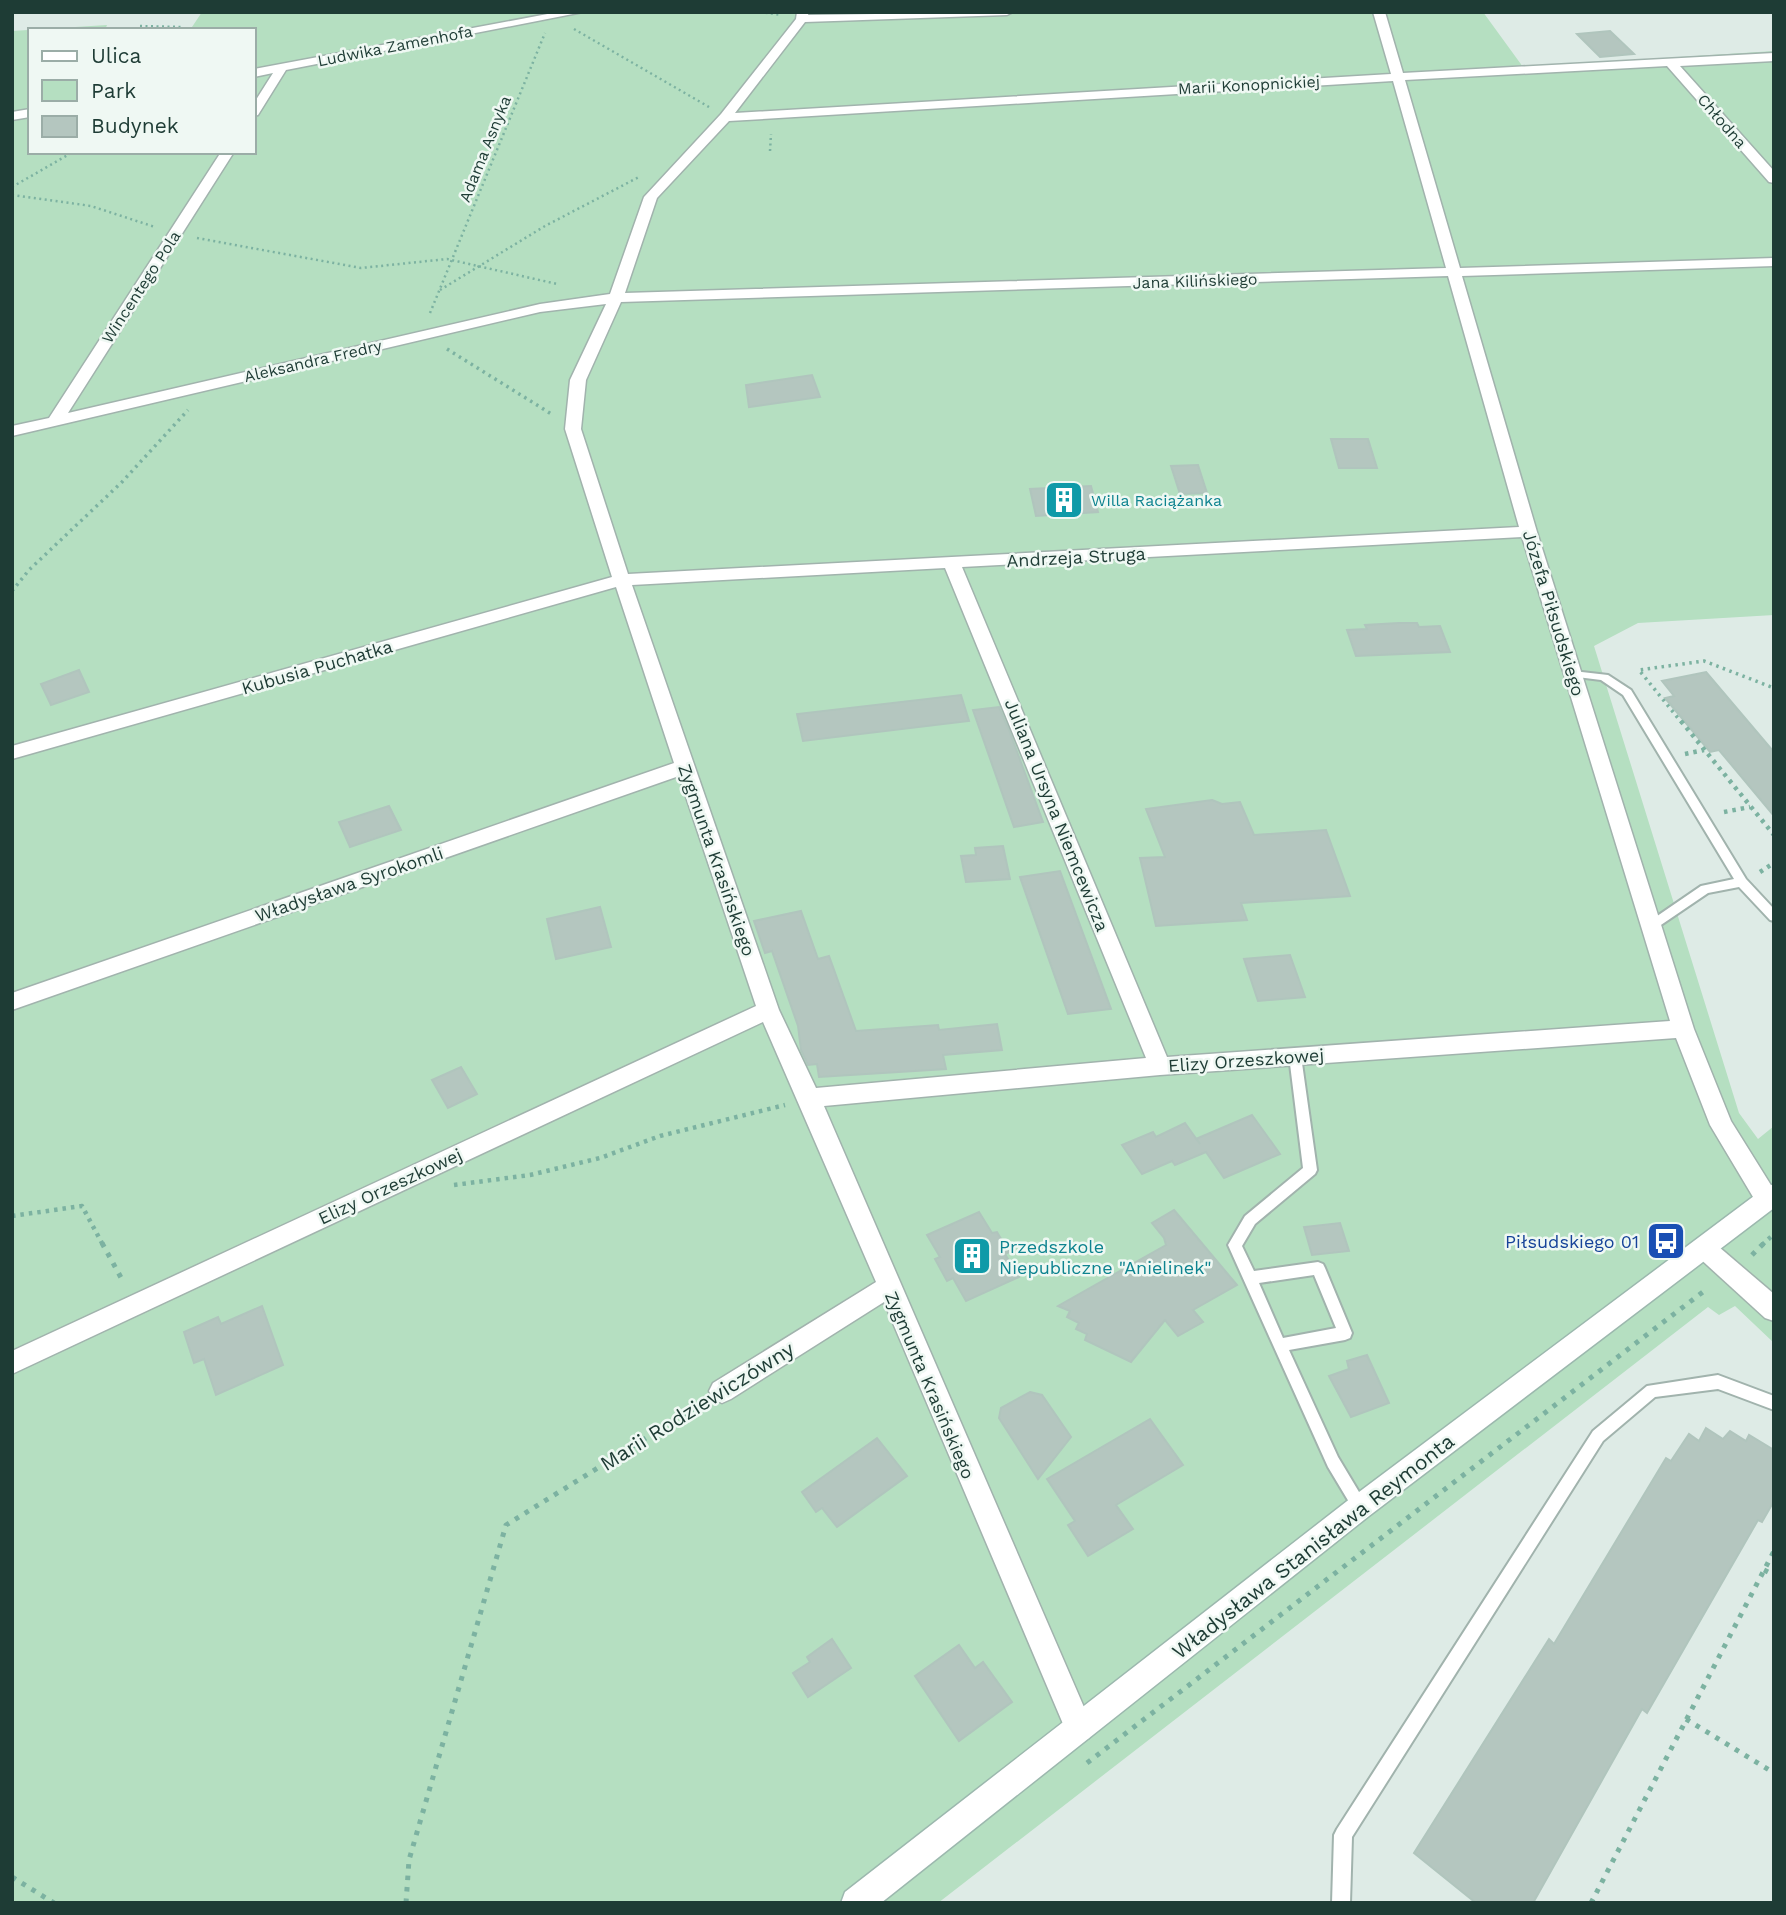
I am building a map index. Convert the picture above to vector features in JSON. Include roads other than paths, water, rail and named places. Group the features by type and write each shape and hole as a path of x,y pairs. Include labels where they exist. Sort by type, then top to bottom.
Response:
{"street":[{"name":"Ludwika Zamenhofa","path":"256,73 577,12"},
{"path":"803,15 1007,12"},
{"name":"Józefa Piłsudskiego","path":"1379,12 1529,532 1683,1029 1721,1125 1770,1197"},
{"name":"Zygmunta Krasińskiego","path":"803,15 725,117 651,197 616,298 579,380 573,429 581,460 768,1010 809,1098 1079,1728"},
{"name":"Marii Konopnickiej","path":"725,117 1774,57"},
{"name":"Chłodna","path":"1671,63 1774,180"},
{"path":"256,109 282,68"},
{"name":"Wincentego Pola","path":"55,421 227,154"},
{"name":"Jana Kilińskiego","path":"616,298 1774,262"},
{"name":"Aleksandra Fredry","path":"12,431 540,307 616,298"},
{"name":"Andrzeja Struga","path":"622,580 1529,532"},
{"name":"Juliana Ursyna Niemcewicza","path":"952,564 1017,713 1054,812 1160,1066"},
{"name":"Kubusia Puchatka","path":"12,753 622,580"},
{"name":"Władysława Syrokomli","path":"12,1002 686,766"},
{"name":"Elizy Orzeszkowej","path":"12,1363 768,1010"},
{"name":"Elizy Orzeszkowej","path":"809,1098 1160,1066 1683,1029"},
{"name":"Władysława Stanisława Reymonta","path":"856,1903 1360,1507 1770,1197"},
{"path":"1704,1248 1774,1310"},
{"name":"Marii Rodziewiczówny","path":"722,1391 888,1287"}],"lane":[{"path":"1573,674 1604,677 1627,693 1742,882 1774,917"},
{"path":"1651,926 1705,889 1742,882"},
{"path":"1295,1056 1310,1170 1250,1220 1235,1245 1333,1462 1360,1507"},
{"path":"1250,1278 1318,1268 1345,1333 1279,1345"},
{"path":"1341,1903 1343,1835 1598,1436 1652,1391 1718,1382 1774,1404"}],"place":[{"name":"Willa Raciążanka","path":"1064,500"},
{"name":"Piłsudskiego 01","path":"1666,1241"},
{"name":"Przedszkole Niepubliczne \"Anielinek\"","path":"972,1256"}]}
